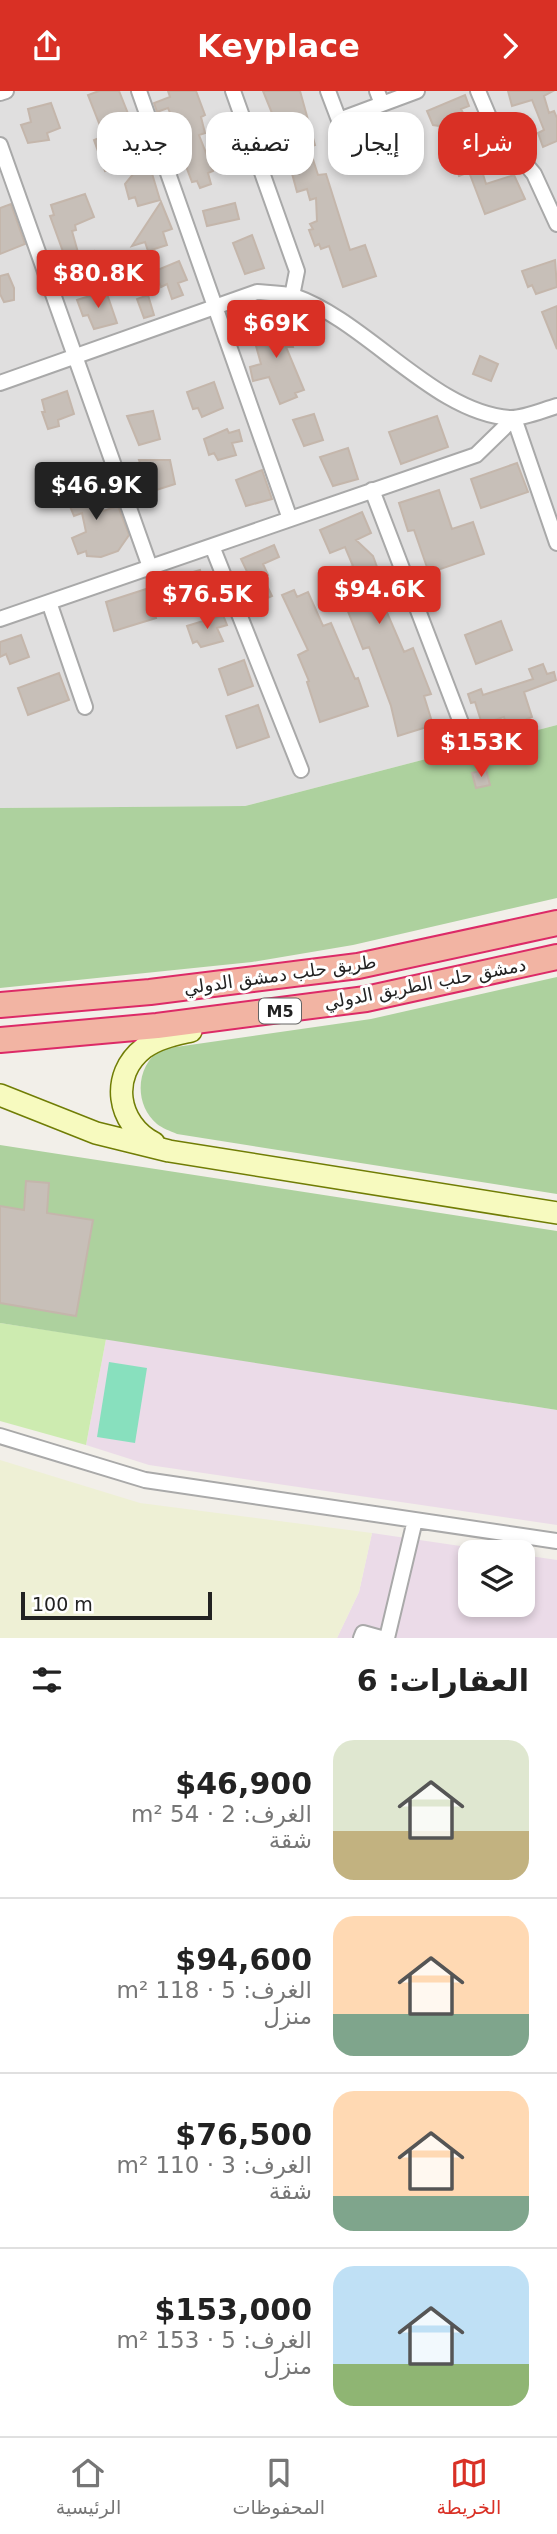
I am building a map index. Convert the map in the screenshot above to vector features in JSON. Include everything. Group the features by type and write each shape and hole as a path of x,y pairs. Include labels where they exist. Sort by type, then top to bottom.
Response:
{"highway":[{"name":"طريق حلب دمشق الدولي","path":"0,1005 163,990 358,966 557,923"},
{"name":"دمشق حلب الطريق الدولي","path":"0,1040 258,1014 366,999 557,957"}],"main road":[{"path":"169,1151 142,1137 128,1122 121,1104 122,1082 132,1060 160,1038 258,1014"},
{"path":"0,1095 96,1133 169,1151 557,1213"}],"street":[{"path":"0,93 6,91"},
{"path":"139,91 290,519"},
{"path":"233,91 297,271 292,296"},
{"path":"328,91 339,120 380,98 416,91"},
{"path":"478,91 492,124 534,174 557,224"},
{"path":"0,145 150,567"},
{"path":"0,383 257,292 292,296 330,313 452,399 485,415 514,418 557,406"},
{"path":"0,619 475,455 514,418"},
{"path":"514,418 557,543"},
{"path":"372,491 468,741"},
{"path":"212,546 301,770"},
{"path":"49,602 85,707"},
{"path":"0,1436 145,1480 557,1541"},
{"path":"387,1638 415,1520"},
{"path":"361,1638 363,1633 381,1638"}],"shaded area":[{"path":"0,91 557,91 557,725 245,806 0,808"},
{"path":"106,1339 557,1410 557,1525 149,1465 86,1445"},
{"path":"372,1533 458,1546 458,1617 535,1617 535,1557 557,1560 557,1638 337,1638 359,1592"}],"green space":[{"path":"557,725 557,898 353,945 252,962 0,988 0,808 245,806"},
{"path":"557,977 557,1194 177,1134 157,1124 144,1106 141,1095 143,1074 153,1056 162,1049 371,1019"},
{"path":"0,1145 557,1231 557,1410 0,1323"},
{"path":"0,1323 106,1339 86,1445 0,1421"},
{"path":"109,1362 147,1368 135,1443 97,1437"},
{"path":"0,1460 140,1503 372,1533 359,1592 337,1638 0,1638"}],"building":[{"path":"99,91 119,91 127,112 97,112 97,118 88,95"},
{"path":"168,91 196,91 205,115 201,117 205,133 199,135 206,153 206,175 209,175 211,184 200,188 197,181 192,182 189,175 192,175 192,112 170,112 168,108 157,112 154,103 170,97"},
{"path":"263,91 300,91 306,112 272,112"},
{"path":"508,91 553,91 544,96 549,113 554,111 557,118 557,141 543,147 538,133 544,130 532,100 512,106"},
{"path":"465,95 469,106 461,109 462,112 438,112 438,126 433,125 427,111"},
{"path":"51,103 60,128 47,133 49,140 28,143 21,125 31,122 28,109"},
{"path":"314,163 318,175 326,174 350,250 365,245 376,276 343,287 329,246 321,249 319,244 315,246 309,230 313,229 310,224 317,221 316,198 310,200 307,189 297,192 292,175 314,175"},
{"path":"132,175 152,175 160,200 138,206 135,197 129,199 125,184"},
{"path":"470,175 483,175 486,184 514,175 525,199 485,214"},
{"path":"85,194 94,217 75,225 76,230 72,231 79,256 94,251 100,267 73,279 50,216 54,215 51,205"},
{"path":"161,202 172,229 163,232 167,245 148,251 145,242 132,246"},
{"path":"235,203 239,219 207,226 203,211"},
{"path":"11,204 25,244 0,254 0,208"},
{"path":"252,235 264,268 245,274 233,243"},
{"path":"555,260 557,287 536,294 532,285 528,287 522,271"},
{"path":"179,261 187,280 178,283 183,295 172,299 167,284 161,287 155,271"},
{"path":"8,274 14,288 14,300 4,302 0,294 0,276"},
{"path":"106,291 117,323 94,329 88,315 83,316 77,300"},
{"path":"148,295 154,315 144,318 137,299"},
{"path":"557,306 557,349 542,312"},
{"path":"286,319 293,347 286,347 304,390 295,393 297,397 280,404 269,377 253,381 250,367 261,364 251,328"},
{"path":"480,356 498,364 491,381 473,374"},
{"path":"214,382 223,408 202,417 198,408 193,409 187,392"},
{"path":"67,391 74,414 58,420 59,426 48,429 42,412 45,412 42,400"},
{"path":"153,411 160,439 139,445 127,416"},
{"path":"314,414 323,440 304,446 293,420"},
{"path":"437,416 448,447 401,464 389,432"},
{"path":"227,429 229,433 239,430 242,441 232,443 236,455 218,460 214,453 209,455 204,439"},
{"path":"348,448 358,479 333,486 320,457"},
{"path":"139,460 170,460 175,484 150,492"},
{"path":"517,463 528,492 481,508 471,479"},
{"path":"262,470 272,499 246,506 236,480"},
{"path":"94,483 103,511 118,506 129,535 118,551 101,557 87,556 86,551 78,554 72,538 86,532 82,513 74,516 62,487"},
{"path":"439,490 452,529 473,522 484,554 429,573 414,530 408,531 399,503"},
{"path":"362,512 371,533 356,540 373,556 391,605 385,608 404,652 413,648 431,694 424,696 433,725 398,736 391,706 369,647 363,649 333,574 353,566 345,547 330,553 320,530"},
{"path":"274,545 279,557 263,564 268,575 263,577 272,596 261,601 241,559"},
{"path":"200,570 210,600 191,608 189,604 181,607 169,579"},
{"path":"146,589 156,618 114,631 106,602"},
{"path":"294,590 297,597 308,592 323,626 331,623 355,679 358,678 368,706 320,722 307,682 309,681 298,655 308,650 282,595"},
{"path":"223,615 227,625 217,628 223,641 201,647 197,641 193,643 187,626"},
{"path":"501,621 512,650 476,664 465,635"},
{"path":"21,635 29,657 10,664 6,654 0,657 0,642"},
{"path":"244,660 253,686 228,695 219,669"},
{"path":"543,664 547,674 554,672 556,680 524,692 532,717 507,728 504,717 482,724 475,702 471,703 468,694 481,689 483,695 533,679 529,669"},
{"path":"59,673 69,700 28,715 18,688"},
{"path":"258,705 269,737 237,748 226,716"},
{"path":"486,769 490,785 476,788 472,773"},
{"path":"26,1181 49,1183 47,1213 93,1220 76,1316 0,1303 0,1206 24,1210"}]}
